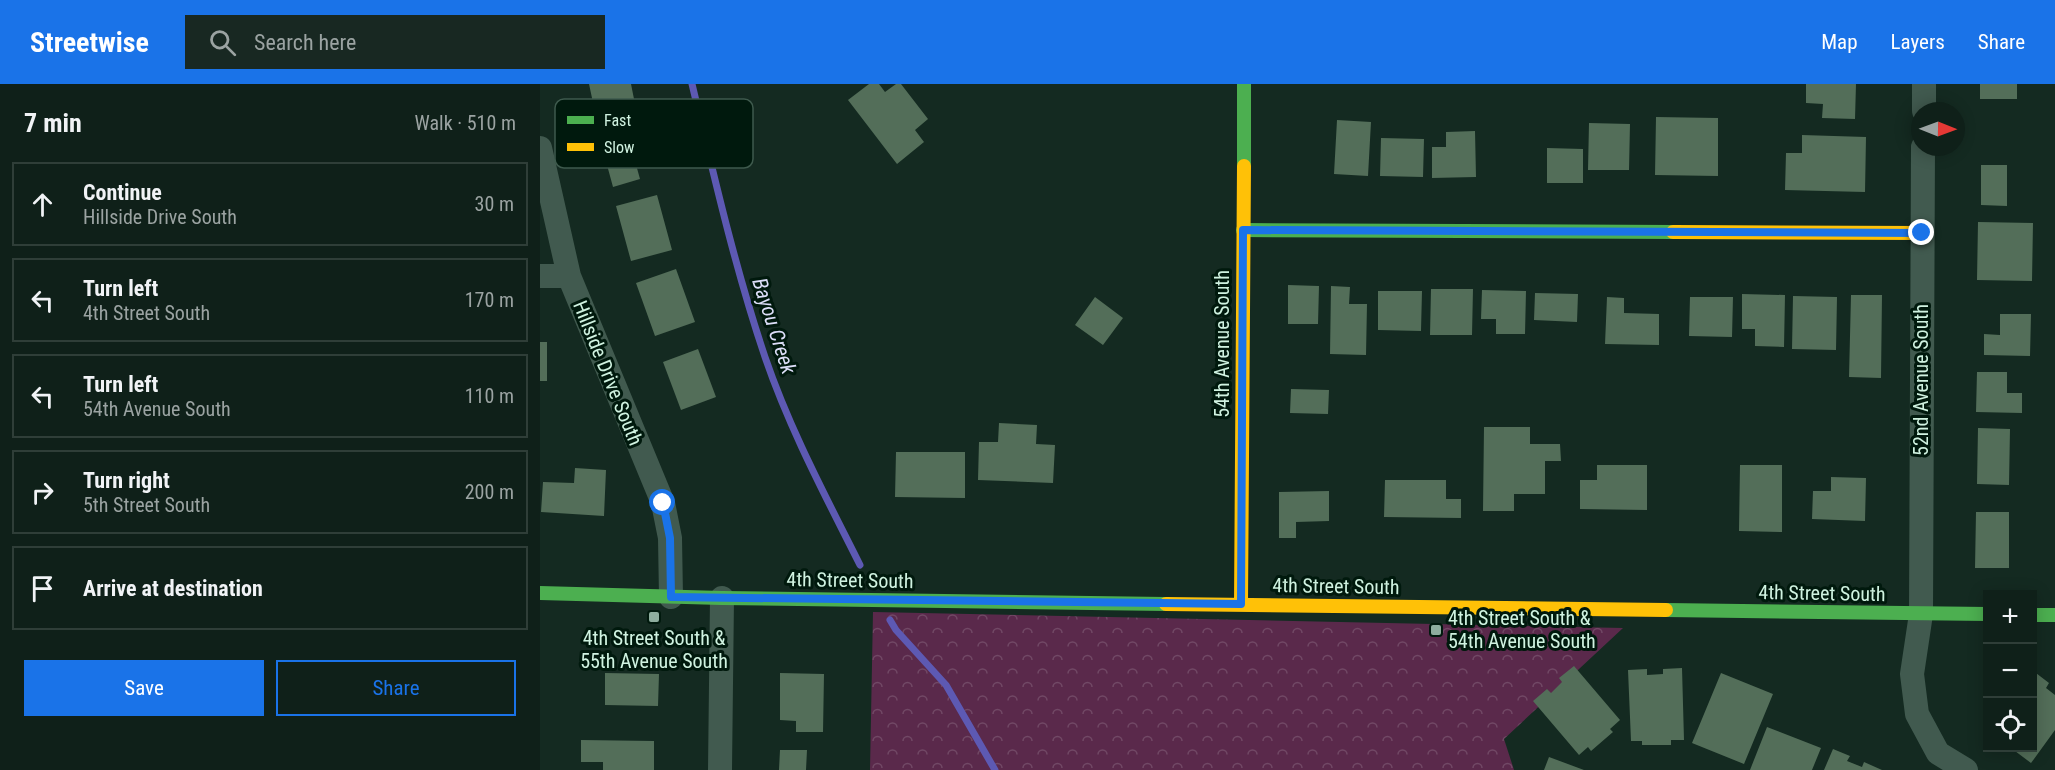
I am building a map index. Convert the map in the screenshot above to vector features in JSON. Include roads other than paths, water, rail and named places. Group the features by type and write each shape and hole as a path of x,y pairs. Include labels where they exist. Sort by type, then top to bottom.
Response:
{"street":[{"name":"54th Avenue South","path":"1241,604 1244,84"},
{"path":"1924,84 1924,102"},
{"name":"Hillside Drive South","path":"540,148 569,276 663,503 670,538 671,597"},
{"name":"52nd Avenue South","path":"1923,156 1921,614 1912,674 1917,714 1938,753 1966,770"},
{"path":"1243,230 1922,233"},
{"path":"540,276 569,276"},
{"name":"4th Street South","path":"540,593 722,598 1983,614"},
{"path":"720,770 722,598"},
{"path":"2037,615 2055,615"}],"waterway":[{"name":"Bayou Creek","path":"692,84 696,99"},
{"name":"Bayou Creek","path":"712,168 754,323 775,384 797,437 860,565"},
{"name":"Bayou Creek","path":"890,620 896,630 946,685 995,770"}],"place":[{"name":"4th Street South & 55th Avenue South","path":"654,617"},
{"name":"4th Street South & 54th Avenue South","path":"1436,630"}]}
